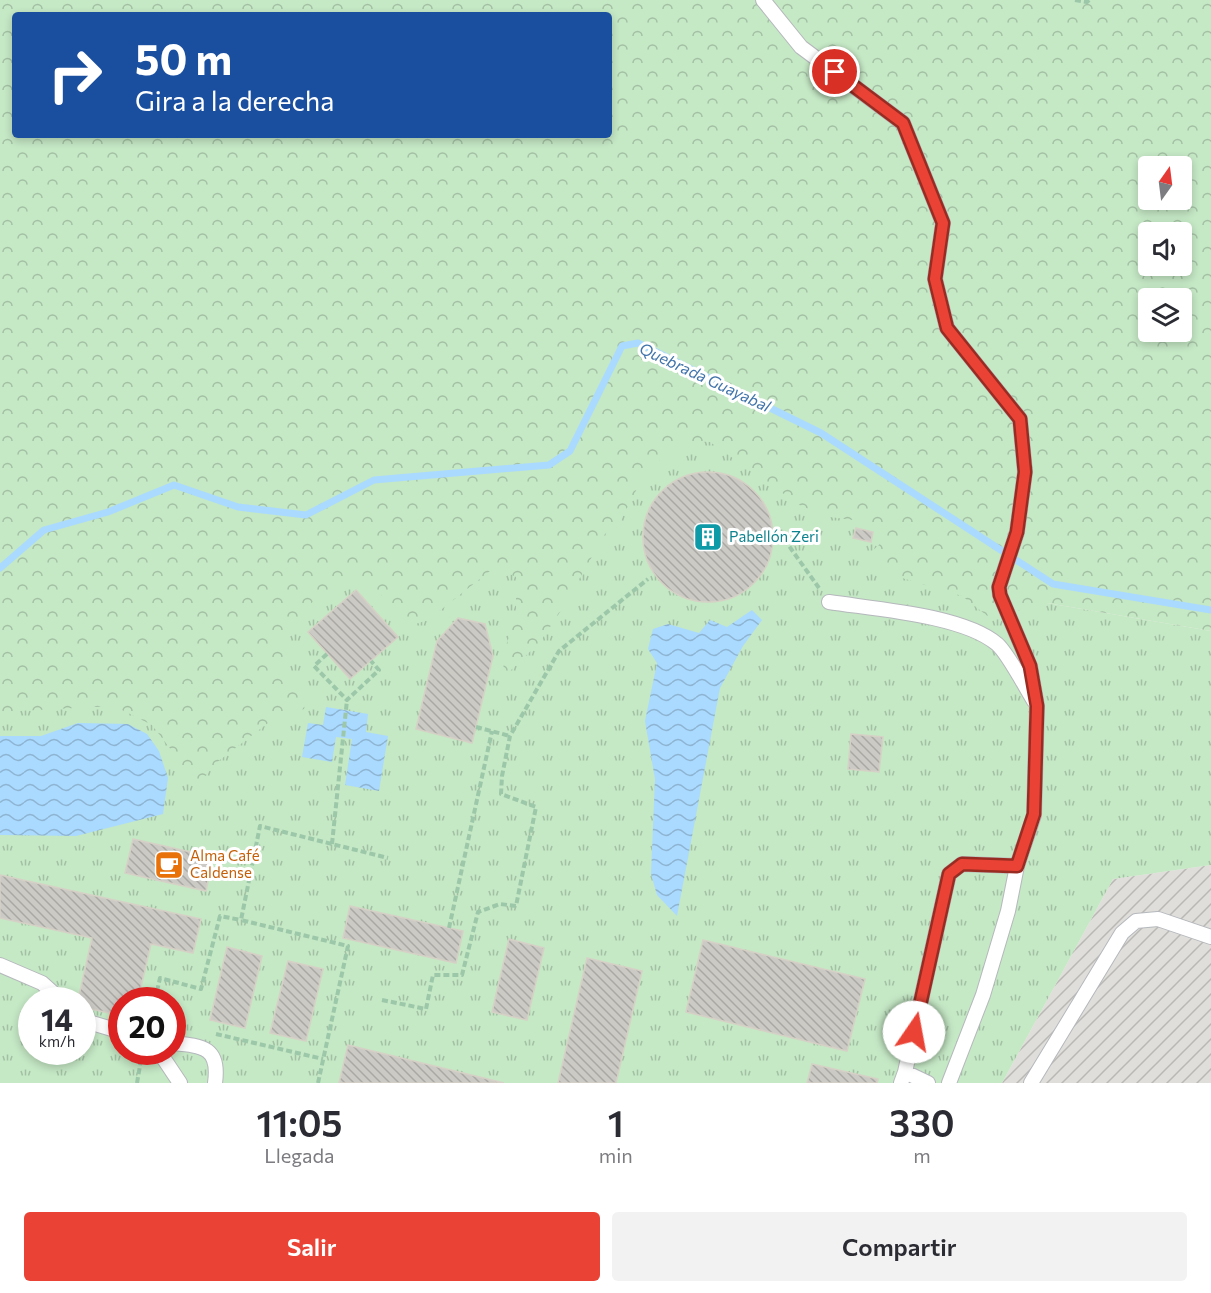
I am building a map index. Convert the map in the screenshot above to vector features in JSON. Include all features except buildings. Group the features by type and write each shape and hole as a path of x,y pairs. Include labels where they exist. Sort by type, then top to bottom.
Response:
{"lane":[{"path":"763,0 801,47 903,123 943,223 935,279 947,328 1020,419 1025,472 1017,532 999,587 1000,595 1030,666 1037,706 1034,814 1017,866 1008,911 983,995 949,1083"},
{"path":"829,602 918,616 973,628 998,645 1037,706"},
{"path":"928,1083 903,1077 949,874 962,864 1017,866"},
{"path":"1031,1083 1122,933 1136,921 1158,919 1211,937"},
{"path":"0,965 46,987"},
{"path":"186,1045 195,1046 211,1054 217,1067 215,1083"},
{"path":"168,1065 180,1083"}],"path":[{"path":"1075,0 1087,2 1089,0"},
{"path":"779,532 829,602"},
{"path":"382,1000 426,1009 433,975 462,975 478,912 500,904 516,906 537,807 501,794 510,736 559,651 648,579"},
{"path":"327,654 314,666 347,700"},
{"path":"332,844 347,700 379,670 370,661"},
{"path":"476,727 510,736"},
{"path":"449,928 492,731"},
{"path":"241,920 260,826 388,858"},
{"path":"158,987 160,978 201,989 220,916 348,946 318,1083"},
{"path":"207,1032 323,1059"},
{"path":"137,1083 138,1075"}],"shaded area":[{"path":"1211,865 1211,1083 1002,1083 1113,879"}],"green space":[{"path":"0,0 1211,0 1211,631 1047,603 990,618 962,596 882,572 869,554 883,541 860,521 830,517 801,506 710,442 685,441 646,471 620,522 605,534 562,609 540,642 504,677 503,654 516,617 516,577 495,567 428,620 403,628 380,593 349,578 320,594 291,625 278,675 308,692 304,709 272,720 216,763 202,780 180,778 172,751 152,725 114,706 18,711 0,719"},
{"path":"636,359 1047,603 1211,631 1211,865 1113,879 1002,1083 0,1083 0,596"}],"water":[{"path":"752,610 762,620 743,646 720,688 677,916 657,895 651,874 655,779 645,721 657,663 648,649 653,629 668,624 699,633 710,620 727,627"},
{"path":"326,707 368,714 366,732 388,736 379,791 345,785 352,739 336,737 332,762 302,757 308,723 323,725"},
{"path":"78,723 128,724 147,734 159,751 168,778 163,814 76,836 0,835 0,736 41,736"}],"waterway":[{"name":"Quebrada Guayabal","path":"0,568 44,530 108,512 174,485 238,507 306,515 374,480 549,465 570,451 622,346 638,343 821,433 1053,584 1211,610"}],"place":[{"name":"Pabellón Zeri","path":"708,537"},
{"name":"Alma Café Caldense","path":"169,865"}],"route":[{"path":"835,72 903,123 943,223 935,279 947,328 1020,419 1025,472 1017,532 999,587 1000,595 1030,666 1037,706 1034,814 1017,866 962,864 949,874 914,1032"}]}
